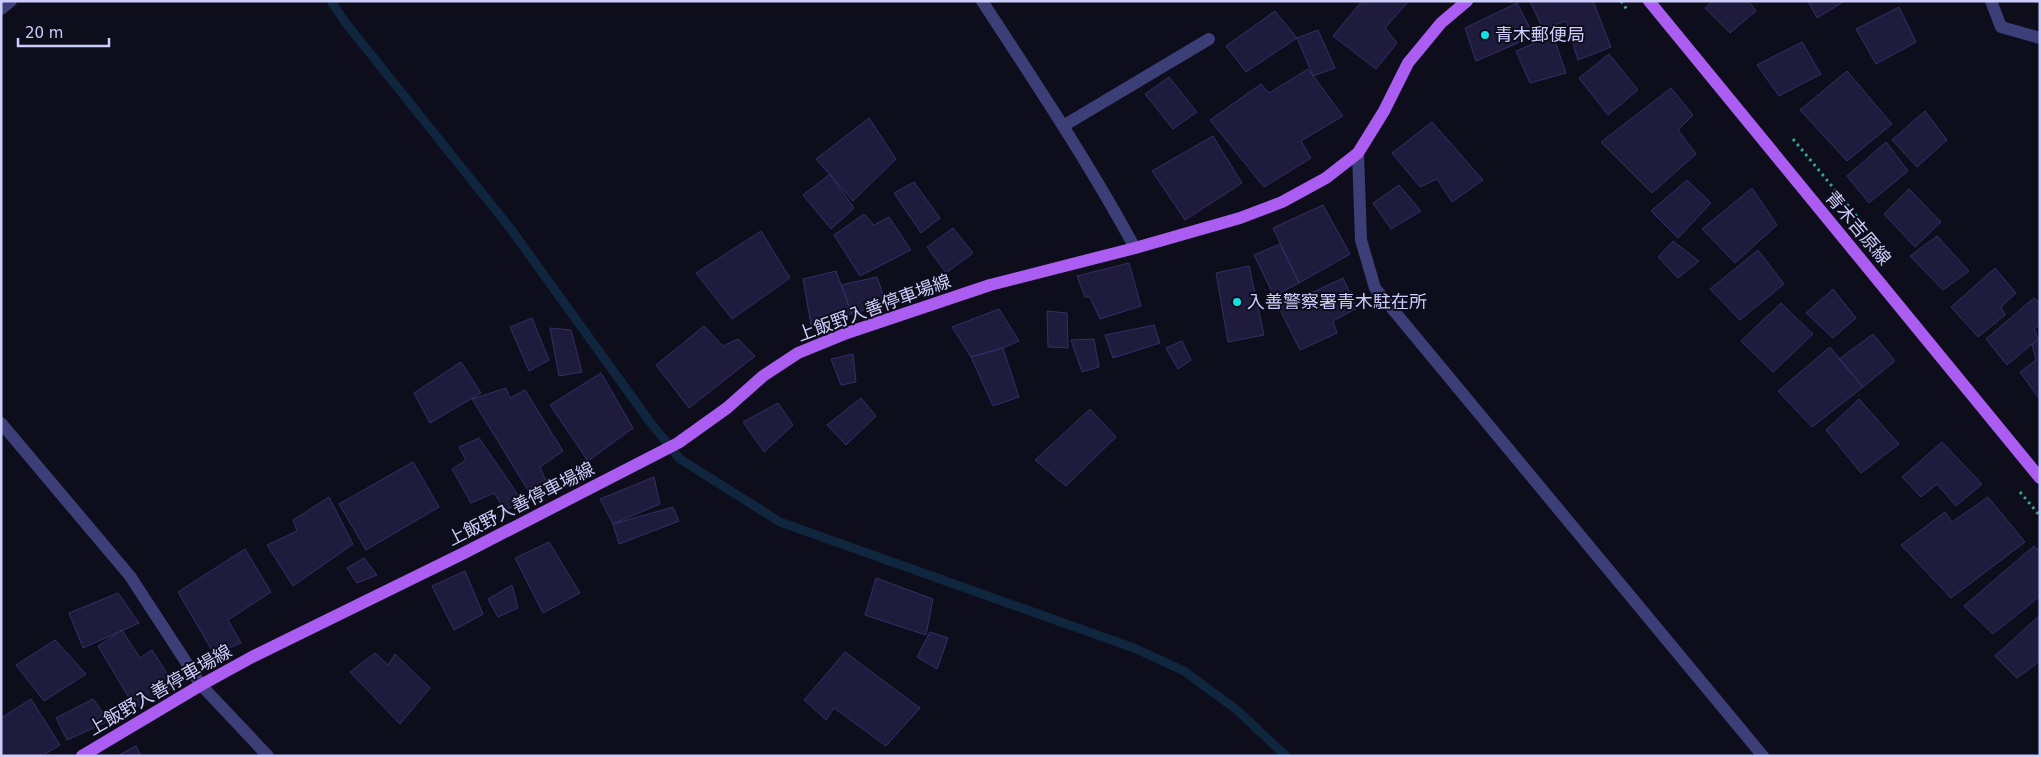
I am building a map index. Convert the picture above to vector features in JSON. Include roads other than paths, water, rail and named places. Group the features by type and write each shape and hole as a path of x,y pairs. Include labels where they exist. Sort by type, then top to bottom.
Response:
{"main road":[{"name":"上飯野入善停車場線","path":"82,756 252,657 464,553 678,443 726,408 763,376 798,353 847,333 990,285 1135,248 1240,218 1282,202 1326,178 1358,153 1384,110 1408,63 1441,23 1466,1"},
{"name":"青木吉原線","path":"1649,1 2040,478"}],"street":[{"path":"1,9 11,1"},
{"path":"982,1 1112,205 1135,248"},
{"path":"1991,1 2001,27 2040,38"},
{"path":"1063,126 1208,39"},
{"path":"1358,153 1362,240 1375,288 1763,756"},
{"path":"1,423 130,576 201,685 268,756"}],"waterway":[{"path":"331,1 345,22 510,228 650,422 680,459 780,522 1134,648 1184,671 1237,710 1286,756"}],"place":[{"name":"青木郵便局","path":"1485,35"},
{"name":"入善警察署青木駐在所","path":"1237,302"}]}
